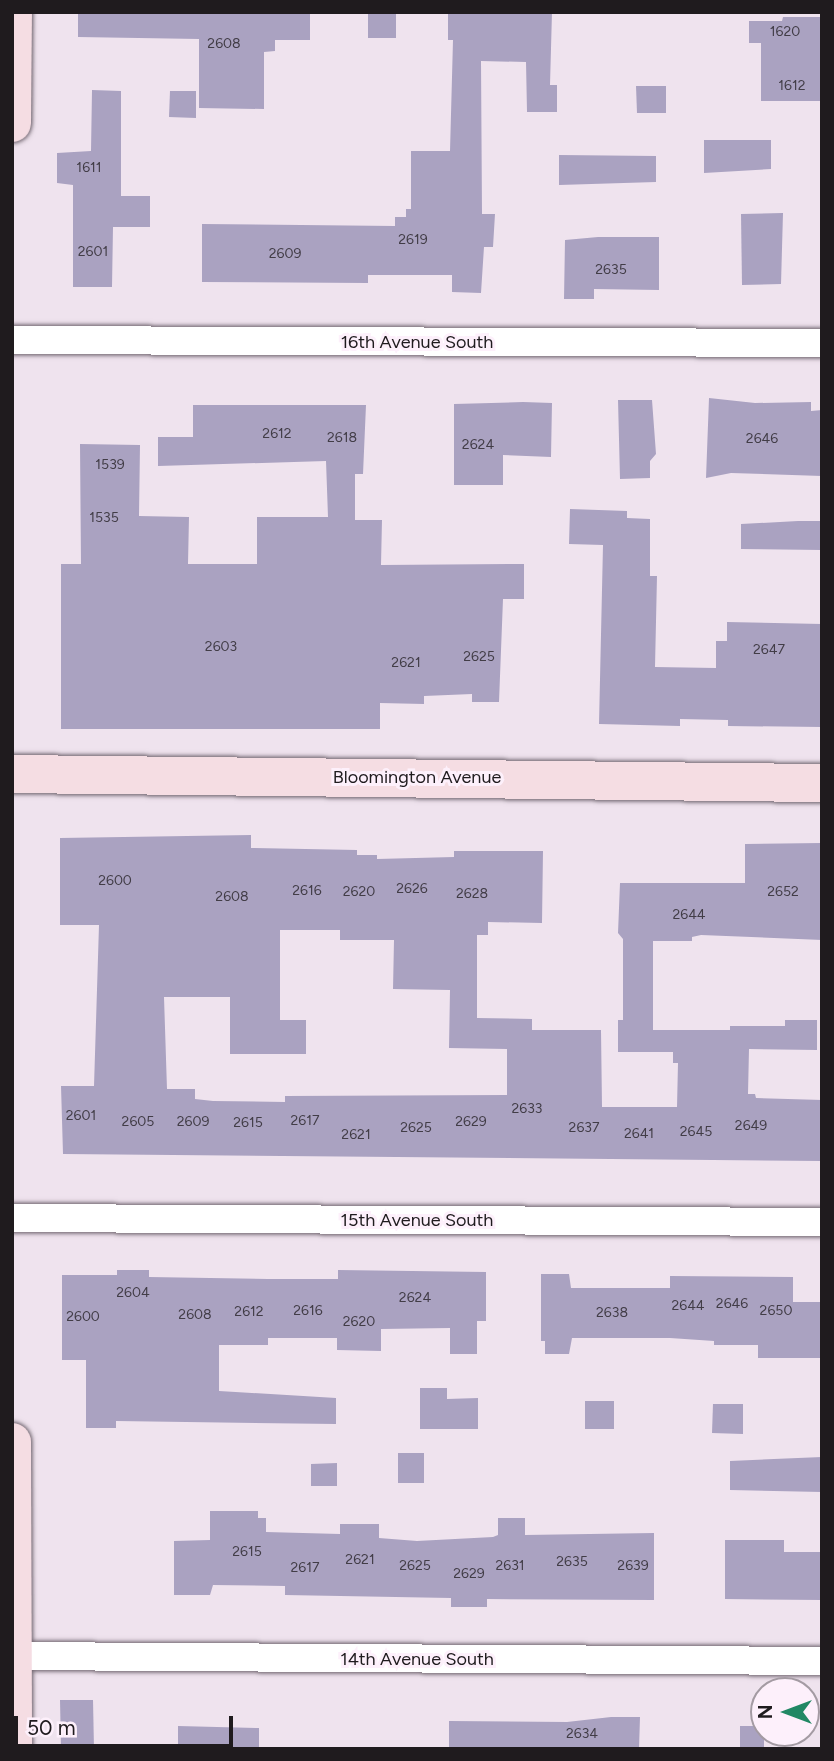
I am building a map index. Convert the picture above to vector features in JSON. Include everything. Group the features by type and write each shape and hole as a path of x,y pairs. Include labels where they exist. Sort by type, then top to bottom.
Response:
{"street":[{"path":"12,123 13,12"},
{"name":"16th Avenue South","path":"12,340 822,343"},
{"name":"Bloomington Avenue","path":"12,774 822,783"},
{"name":"15th Avenue South","path":"12,1218 822,1222"},
{"path":"12,1442 13,1749"},
{"name":"14th Avenue South","path":"13,1656 822,1661"}],"building":[{"path":"78,12 310,12 310,40 275,40 275,51 264,52 264,109 199,108 199,39 78,37"},
{"path":"368,12 396,12 396,38 368,38"},
{"path":"448,12 552,12 550,85 557,85 557,112 527,112 526,62 481,61 482,214 495,214 493,247 484,247 481,293 452,292 452,275 368,275 368,283 202,282 202,224 395,226 395,217 406,217 406,209 411,209 411,151 450,151 453,40 448,40"},
{"path":"783,17 822,17 822,101 761,101 761,43 749,43 749,21 782,21"},
{"path":"636,86 666,86 666,113 637,113"},
{"path":"92,90 121,91 121,196 150,196 150,227 113,227 112,287 73,287 73,185 57,183 57,153 91,151"},
{"path":"170,91 196,91 196,118 169,117"},
{"path":"704,140 771,140 771,169 704,173"},
{"path":"559,155 656,156 656,182 559,185"},
{"path":"783,213 781,284 742,285 741,214"},
{"path":"659,237 659,290 594,289 594,299 564,299 565,240"},
{"path":"709,398 755,403 811,402 811,411 822,410 822,476 731,473 706,478"},
{"path":"618,400 652,400 656,454 650,461 650,478 620,479"},
{"path":"552,403 551,457 503,455 503,485 454,485 454,404"},
{"path":"193,405 366,405 363,474 355,474 355,520 382,520 381,565 524,564 524,599 503,599 499,702 472,702 472,694 424,696 424,704 380,703 380,729 61,729 61,564 81,564 80,444 140,445 139,516 189,517 188,564 257,564 257,517 328,517 326,461 158,466 158,437 193,437"},
{"path":"570,509 627,511 627,518 650,519 650,576 657,576 655,667 716,668 716,641 727,641 727,622 822,624 822,727 728,726 728,720 680,719 680,726 599,724 603,545 569,544"},
{"path":"822,521 821,550 741,549 741,524"},
{"path":"251,835 251,848 357,850 357,855 377,855 377,859 454,857 454,851 543,851 542,923 488,922 488,935 477,935 477,1018 532,1019 532,1030 601,1030 602,1107 677,1107 678,1063 673,1063 673,1052 618,1052 618,1020 623,1020 623,939 618,933 620,883 745,883 745,844 822,843 822,940 701,935 692,937 692,941 653,941 653,1030 730,1030 730,1026 785,1026 785,1020 817,1020 817,1050 749,1049 748,1094 755,1094 756,1098 822,1100 822,1161 63,1154 61,1086 94,1086 99,925 60,925 60,838","holes":["280,930 340,930 340,940 394,940 393,989 450,990 449,1048 507,1049 507,1095 285,1096 285,1102 213,1101 195,1099 195,1089 167,1089 164,997 230,997 230,1054 306,1054 306,1020 280,1020"]},
{"path":"117,1270 149,1270 149,1277 268,1279 338,1279 338,1270 486,1272 486,1321 477,1321 477,1354 450,1354 450,1328 381,1329 381,1351 337,1350 337,1338 268,1338 268,1345 219,1345 219,1391 336,1398 336,1424 116,1421 116,1428 86,1428 86,1360 62,1360 62,1275 117,1275"},
{"path":"541,1274 569,1274 571,1288 670,1288 670,1276 793,1277 793,1302 822,1302 822,1358 758,1358 758,1345 714,1345 714,1341 670,1338 572,1338 569,1354 545,1354 545,1341 541,1341"},
{"path":"420,1388 447,1388 447,1399 478,1398 478,1429 420,1429"},
{"path":"585,1401 614,1401 614,1429 585,1429"},
{"path":"713,1404 743,1404 743,1434 712,1433"},
{"path":"398,1453 424,1453 424,1483 398,1483"},
{"path":"822,1457 822,1492 730,1490 730,1461"},
{"path":"337,1463 337,1486 311,1486 311,1464"},
{"path":"210,1511 258,1511 258,1518 266,1518 266,1532 340,1534 340,1524 379,1524 379,1538 417,1541 493,1537 498,1535 498,1518 525,1518 525,1535 654,1533 654,1600 487,1599 487,1607 451,1607 451,1598 285,1595 285,1586 213,1585 210,1595 174,1595 174,1541 210,1540"},
{"path":"725,1540 784,1540 784,1552 822,1552 822,1600 725,1599"},
{"path":"60,1700 93,1700 94,1749 61,1749"},
{"path":"640,1717 639,1749 449,1749 449,1721 567,1722"},
{"path":"178,1726 259,1728 259,1749 178,1749"},
{"path":"740,1726 750,1726 750,1747 764,1749 740,1749"}]}
